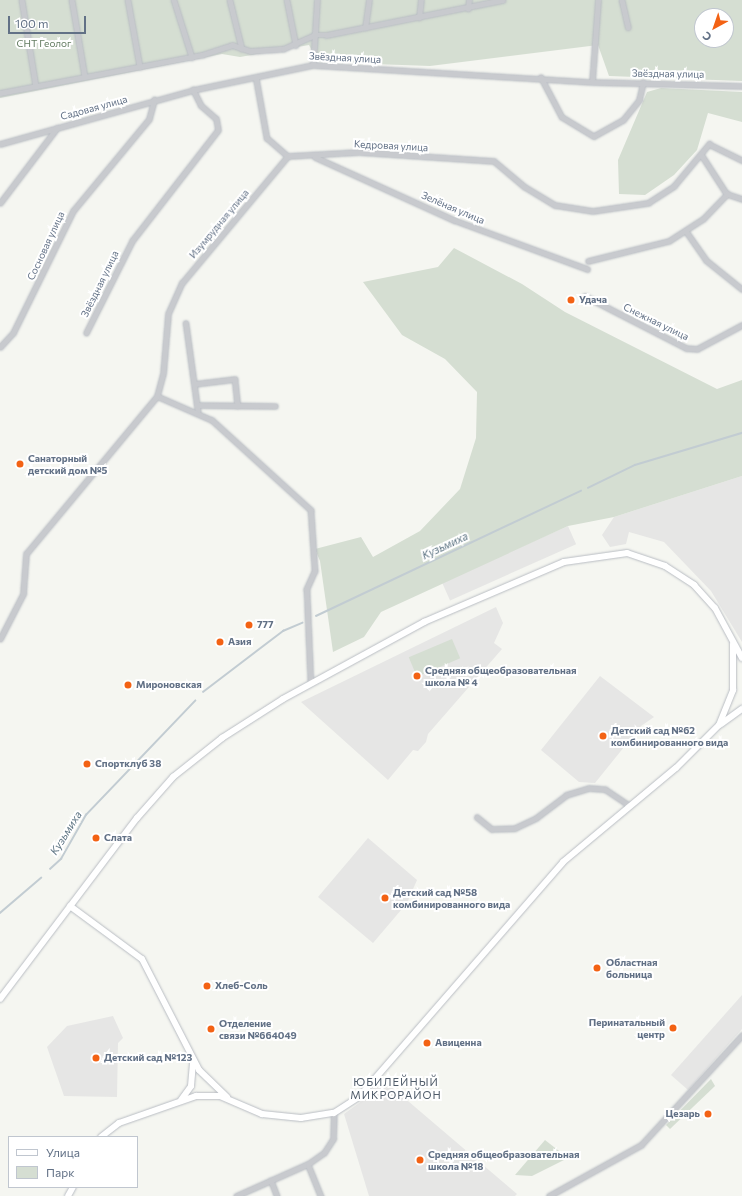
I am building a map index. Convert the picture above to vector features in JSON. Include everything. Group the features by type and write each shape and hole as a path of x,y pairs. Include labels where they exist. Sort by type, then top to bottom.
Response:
{"street":[{"path":"22,0 36,86"},
{"path":"72,0 84,77"},
{"path":"128,0 140,67"},
{"path":"174,0 192,57"},
{"path":"230,0 242,49"},
{"path":"287,0 296,45"},
{"path":"313,65 317,0"},
{"path":"365,28 369,0"},
{"path":"419,18 421,0"},
{"path":"468,9 469,0"},
{"path":"0,93 192,57 232,45 242,49 283,49 296,45 314,34 365,28 468,9 504,0"},
{"path":"592,82 598,0"},
{"path":"622,0 628,27"},
{"name":"Звёздная улица","path":"86,333 132,241 218,130 216,119 201,106 193,90 313,65 540,77 592,82 643,82 742,86"},
{"path":"256,77 267,138 288,156"},
{"path":"540,77 562,117 594,136 623,120 639,100 643,82"},
{"name":"Садовая улица","path":"0,144 193,90"},
{"name":"Сосновая улица","path":"0,347 13,333 73,211 149,119 154,100"},
{"path":"0,203 57,127"},
{"path":"742,160 709,144 701,154 727,194 742,199"},
{"name":"Кедровая улица","path":"288,156 314,157 359,152 494,161 525,187 555,205 592,212 648,203 674,186 701,154"},
{"name":"Изумрудная улица","path":"157,396 163,374 168,314 182,282 288,156"},
{"name":"Зелёная улица","path":"314,157 454,220 587,269"},
{"path":"588,261 647,248 686,231 727,194"},
{"path":"686,231 706,260 742,289"},
{"name":"Снежная улица","path":"585,296 686,348 697,349 742,325"},
{"path":"186,322 198,411"},
{"path":"194,384 235,379 238,406"},
{"path":"0,639 23,594 26,554 157,396 198,411 311,510 315,571 307,589 311,683"},
{"path":"197,405 275,406"},
{"path":"0,999 137,818 172,778 227,735 311,683 418,625 564,562 606,553 646,557 681,576 705,596 733,640 742,658"},
{"path":"719,725 733,690 733,640"},
{"path":"70,906 142,959 192,1057 209,1082 231,1100 250,1110 280,1117 334,1113 372,1084 559,866 630,806 719,725 742,708"},
{"path":"477,817 492,829 515,828 536,818 566,795 589,788 605,790 630,806"},
{"path":"549,1196 641,1145 742,1035"},
{"path":"181,1100 194,1078 192,1057"},
{"path":"102,1136 119,1123 181,1100 208,1095 231,1100"},
{"path":"236,1196 308,1164 324,1153 333,1139 334,1113"},
{"path":"308,1164 321,1196"},
{"path":"270,1180 277,1196"}],"shaded area":[{"path":"742,476 742,642 711,591 664,542 629,532 626,544 610,547 602,535 614,517"},
{"path":"568,526 576,544 450,600 442,582"},
{"name":"Средняя общеобразовательная школа № 4","path":"496,607 503,623 494,643 502,649 428,734 426,742 418,751 413,750 388,780 301,702"},
{"path":"600,676 654,717 641,726 595,783 579,782 541,750"},
{"path":"368,838 417,880 407,903 373,943 318,897"},
{"path":"742,995 742,1029 688,1090 671,1075"},
{"path":"113,1016 123,1038 118,1043 117,1097 64,1096 47,1047 67,1026"},
{"path":"381,1078 517,1194 515,1196 369,1196 344,1114 362,1101"}],"green space":[{"name":"СНТ Геолог","path":"0,0 742,0 742,81 609,76 598,45 430,66 318,62 309,45 240,57 222,54 0,98"},
{"path":"661,88 742,92 742,122 708,113 697,150 674,175 645,195 619,194 618,160 647,92"},
{"path":"454,248 522,284 565,312 717,389 742,380 742,476 614,517 568,526 381,612 364,637 333,652 320,561 315,549 361,537 373,557 420,531 460,489 476,438 477,392 445,359 402,335 363,282 438,267"},
{"path":"452,639 460,658 417,677 409,657"},
{"path":"711,1079 715,1086 670,1129 666,1125"},
{"path":"545,1140 568,1158 532,1176 515,1175"}],"waterway":[{"name":"Кузьмиха","path":"588,488 635,465 742,433"},
{"name":"Кузьмиха","path":"316,616 581,491"},
{"name":"Кузьмиха","path":"203,692 283,631 302,623"},
{"name":"Кузьмиха","path":"50,869 61,859 86,815 195,701"},
{"name":"Кузьмиха","path":"0,913 41,878"}],"place":[{"name":"Удача","path":"571,300"},
{"name":"Санаторный детский дом №5","path":"20,464"},
{"name":"777","path":"249,625"},
{"name":"Азия","path":"220,642"},
{"name":"Средняя общеобразовательная школа № 4","path":"417,676"},
{"name":"Мироновская","path":"128,685"},
{"name":"Детский сад №62 комбинированного вида","path":"603,736"},
{"name":"Спортклуб 38","path":"87,764"},
{"name":"Слата","path":"96,838"},
{"name":"Детский сад №58 комбинированного вида","path":"385,898"},
{"name":"Областная больница","path":"597,968"},
{"name":"Хлеб-Соль","path":"207,986"},
{"name":"Перинатальный центр","path":"673,1028"},
{"name":"Отделение связи №664049","path":"211,1029"},
{"name":"Авиценна","path":"427,1043"},
{"name":"Детский сад №123","path":"96,1058"},
{"name":"Цезарь","path":"708,1114"},
{"name":"Средняя общеобразовательная школа №18","path":"420,1160"}],"district":[{"name":"ЮБИЛЕЙНЫЙ МИКРОРАЙОН","path":"396,1089"}]}
